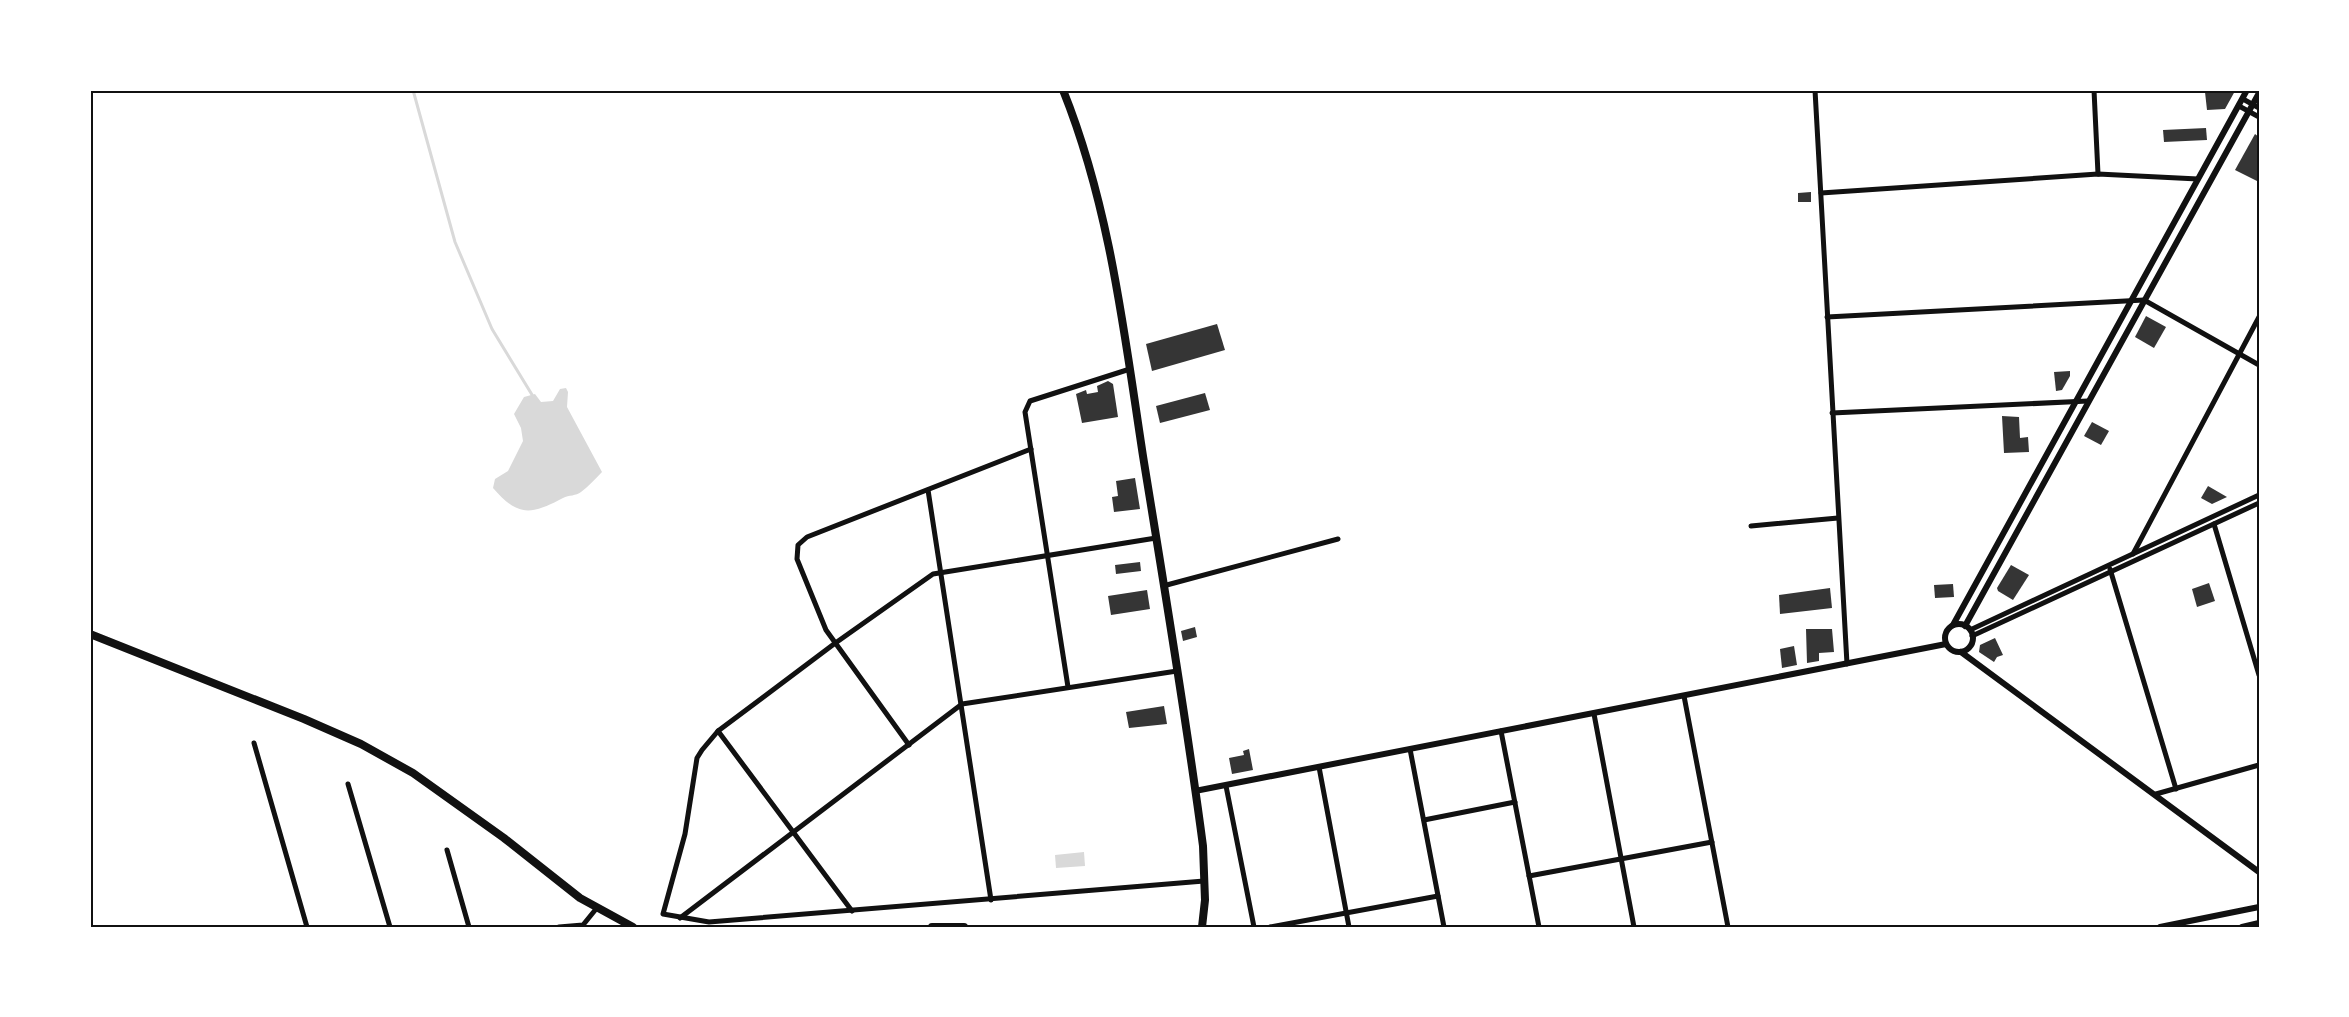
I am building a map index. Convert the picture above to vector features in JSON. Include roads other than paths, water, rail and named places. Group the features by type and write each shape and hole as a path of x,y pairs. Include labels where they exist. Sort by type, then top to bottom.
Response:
{"highway":[{"path":"90,634 361,744 413,773 448,797 557,882 596,909 633,927"},
{"path":"932,927 964,927"}],"main road":[{"path":"1063,90 1078,130 1114,268 1203,846 1202,927"}],"street":[{"path":"1815,90 1847,664"},
{"path":"2094,90 2098,174"},
{"path":"2247,90 1953,625 1945,634 1946,644 1953,651 1961,652 2259,872"},
{"path":"1961,652 1971,646 1969,631 2088,400 2249,112 2256,106 2259,93"},
{"path":"2243,99 2256,106"},
{"path":"2239,106 2259,117"},
{"path":"1821,193 2098,174 2198,179"},
{"path":"1827,316 2144,300 2259,365"},
{"path":"2136,561 2133,553 2259,316"},
{"path":"1068,687 1025,412 1030,400 1130,369"},
{"path":"1832,413 2088,400"},
{"path":"909,745 826,630 797,559 798,544 807,537 1031,449"},
{"path":"928,490 991,900"},
{"path":"1969,631 2259,495"},
{"path":"1969,631 2112,572 2259,503"},
{"path":"2212,516 2259,675"},
{"path":"1751,526 1838,519"},
{"path":"1156,538 941,572 925,579 718,731 697,758 686,834 663,914 709,922 1204,881"},
{"path":"1163,586 1338,539"},
{"path":"2109,565 2176,789"},
{"path":"1953,625 1958,624 1969,631"},
{"path":"1195,791 1946,644"},
{"path":"680,918 962,705 1177,671"},
{"path":"1684,696 1728,927"},
{"path":"1594,714 1634,927"},
{"path":"718,731 852,910"},
{"path":"1501,731 1539,927"},
{"path":"254,743 307,927"},
{"path":"1410,749 1444,927"},
{"path":"2156,795 2259,765"},
{"path":"1320,766 1349,927"},
{"path":"348,784 390,927"},
{"path":"1226,786 1254,927"},
{"path":"1424,820 1515,802"},
{"path":"1529,876 1712,842"},
{"path":"447,850 469,927"},
{"path":"1270,927 1438,896"},
{"path":"2160,927 2259,907"},
{"path":"560,927 583,926 596,909"},
{"path":"2242,927 2259,923"}],"waterway":[{"path":"413,90 455,242 492,329 534,398"}]}
